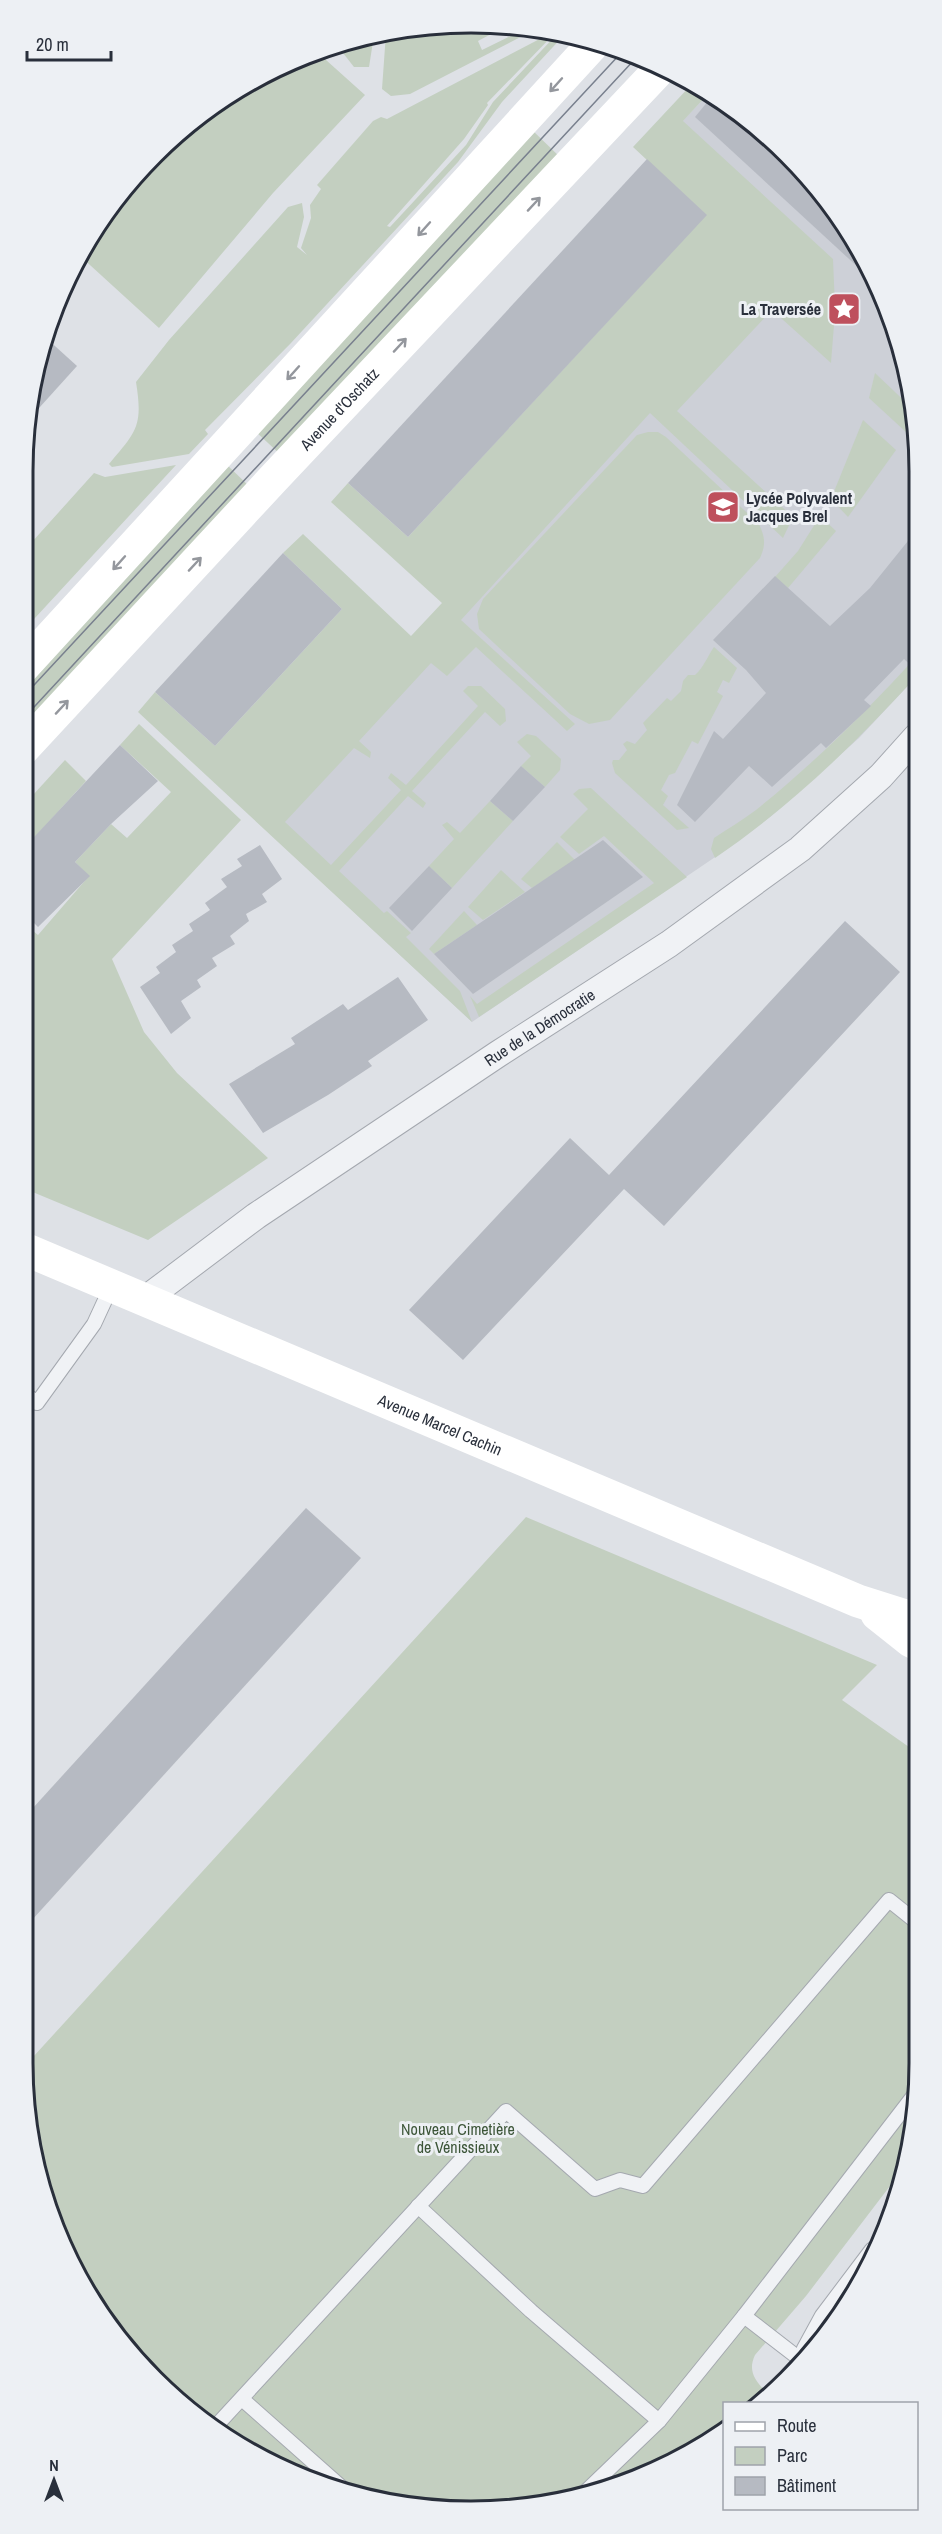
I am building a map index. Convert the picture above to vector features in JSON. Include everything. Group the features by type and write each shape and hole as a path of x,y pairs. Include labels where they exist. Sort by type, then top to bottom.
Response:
{"street":[{"path":"33,656 588,49"},
{"name":"Avenue d'Oschatz","path":"33,738 656,74"},
{"name":"Rue de la Démocratie","path":"147,1298 256,1216 498,1054 669,944 791,856 881,776 909,745"},
{"name":"Avenue Marcel Cachin","path":"33,1253 147,1298 858,1601 909,1617"},
{"name":"Avenue Marcel Cachin","path":"858,1601 909,1639"}],"lane":[{"path":"33,1400 37,1403 94,1324 112,1286"},
{"path":"220,2421 506,2111 595,2189 620,2180 643,2186 889,1900 909,1916"},
{"path":"595,2483 659,2421 744,2316 907,2105"},
{"path":"418,2206 531,2311 659,2421"},
{"path":"744,2316 796,2356"},
{"path":"242,2398 332,2479"}],"shaded area":[{"name":"Lycée Polyvalent Jacques Brel","path":"703,100 738,124 781,161 818,204 850,252 876,303 901,386 908,442 909,684 859,738 770,817 730,847 472,1022 249,814 774,244 662,143"}],"green space":[{"path":"442,34 492,34 478,41 482,50 512,35 522,36 410,94 391,96 382,89 385,41"},
{"path":"540,39 548,40 487,103 488,105 464,139 387,226 390,227 466,145 493,102 551,40 558,42 502,102 458,162 291,343 205,430 208,434 189,454 112,467 109,464 136,427 139,409 136,382 169,340 288,207 302,203 304,217 297,247 307,255 301,248 311,218 310,205 321,189 317,185 373,121 381,117 387,119"},
{"path":"373,44 369,67 354,67 343,52"},
{"path":"324,58 365,95 273,193 159,328 86,262 92,252 124,204 142,182 182,142 204,124 252,92 277,78"},
{"path":"686,90 703,100 683,121 833,259 835,307 830,323 834,325 831,363 772,310 677,411 793,517 783,538 650,413 461,620 575,724 567,731 476,647 447,676 431,663 359,741 371,752 370,758 354,748 285,822 331,865 401,790 388,778 391,773 406,785 478,706 463,691 468,686 481,686 505,709 506,721 500,726 485,712 412,791 426,803 423,808 408,796 339,871 384,913 387,911 411,933 406,937 460,991 472,1022 138,712 155,692 215,746 342,609 283,553 303,534 411,636 442,603 331,502 348,483 408,537 706,215 633,147"},
{"path":"529,127 563,160 281,455 255,431"},
{"path":"875,373 903,400 907,433 869,398"},
{"path":"863,420 896,450 848,517 831,499"},
{"path":"658,432 666,437 759,524 764,537 764,545 760,558 610,720 589,724 570,714 479,629 477,614 483,599 637,435"},
{"path":"225,463 251,488 33,724 33,669"},
{"path":"176,465 33,620 33,541 94,473 105,477"},
{"path":"820,516 836,531 788,588 775,577 798,551"},
{"path":"714,647 737,668 729,683 723,680 717,692 723,696 698,744 692,741 675,773 669,775 661,790 668,796 663,805 689,828 677,830 615,773 612,763 613,760 619,760 627,750 623,744 627,741 635,744 647,730 643,723 667,698 671,701 681,691 683,681 688,675 695,675 698,672"},
{"path":"909,664 909,684 821,774 769,818 715,858 711,849 714,838 756,810 819,756"},
{"path":"139,724 241,820 112,959 144,1032 177,1073 268,1158 148,1240 33,1192 33,931 38,935 89,876 75,862 111,824 127,838 171,792 120,745"},
{"path":"527,734 536,736 561,759 560,770 545,787 521,766 531,756 517,742"},
{"path":"65,760 86,781 33,839 33,795"},
{"path":"591,788 687,877 479,1017 470,996 477,1004 654,883 604,836 579,854 560,837 588,809 573,794 579,789"},
{"path":"490,801 513,821 452,888 429,866 454,839 442,825 447,822 460,833"},
{"path":"557,842 575,860 532,888 521,879"},
{"path":"501,870 525,892 483,920 468,907"},
{"path":"464,911 477,925 434,954 429,949"},
{"name":"Nouveau Cimetière de Vénissieux","path":"526,1517 877,1665 842,1700 909,1747 908,2092 901,2148 894,2176 892,2184 806,2296 755,2355 752,2370 763,2389 748,2402 723,2402 723,2421 665,2456 612,2478 556,2493 500,2500 442,2500 386,2493 330,2478 277,2456 228,2427 182,2392 142,2352 107,2306 78,2257 56,2204 41,2148 34,2092 33,2057"}],"building":[{"path":"707,103 738,124 781,161 818,204 859,268 695,117"},
{"path":"647,159 707,215 408,537 348,483"},
{"path":"52,343 77,366 38,410"},
{"path":"909,540 909,664 904,659 864,700 871,706 826,748 821,743 772,787 749,766 695,822 677,805 714,731 723,739 766,693 746,670 713,640 775,576 830,626 870,588"},
{"path":"283,553 342,609 215,746 155,692"},
{"path":"120,745 158,781 111,824 75,862 90,876 38,927 33,922 33,838"},
{"path":"521,766 545,787 513,821 490,801"},
{"path":"603,840 643,877 473,994 434,954"},
{"path":"260,845 282,879 262,894 267,902 246,914 249,921 230,936 235,944 212,958 217,966 197,980 201,987 181,1001 191,1018 171,1034 140,987 160,973 156,967 176,952 172,945 193,931 189,924 210,910 205,903 227,887 221,879 242,866 237,859"},
{"path":"429,866 452,888 412,931 389,908"},
{"path":"845,921 900,972 664,1226 624,1189 463,1360 409,1310 570,1138 609,1175"},
{"path":"398,977 428,1020 368,1061 372,1066 263,1133 229,1084 295,1044 291,1038 343,1004 348,1010"},
{"path":"306,1508 361,1558 33,1919 33,1808"}],"tram line":[{"path":"33,686 617,58"},
{"path":"33,708 631,63"}],"place":[{"name":"La Traversée","path":"844,309"},
{"name":"Lycée Polyvalent Jacques Brel","path":"723,507"}]}
